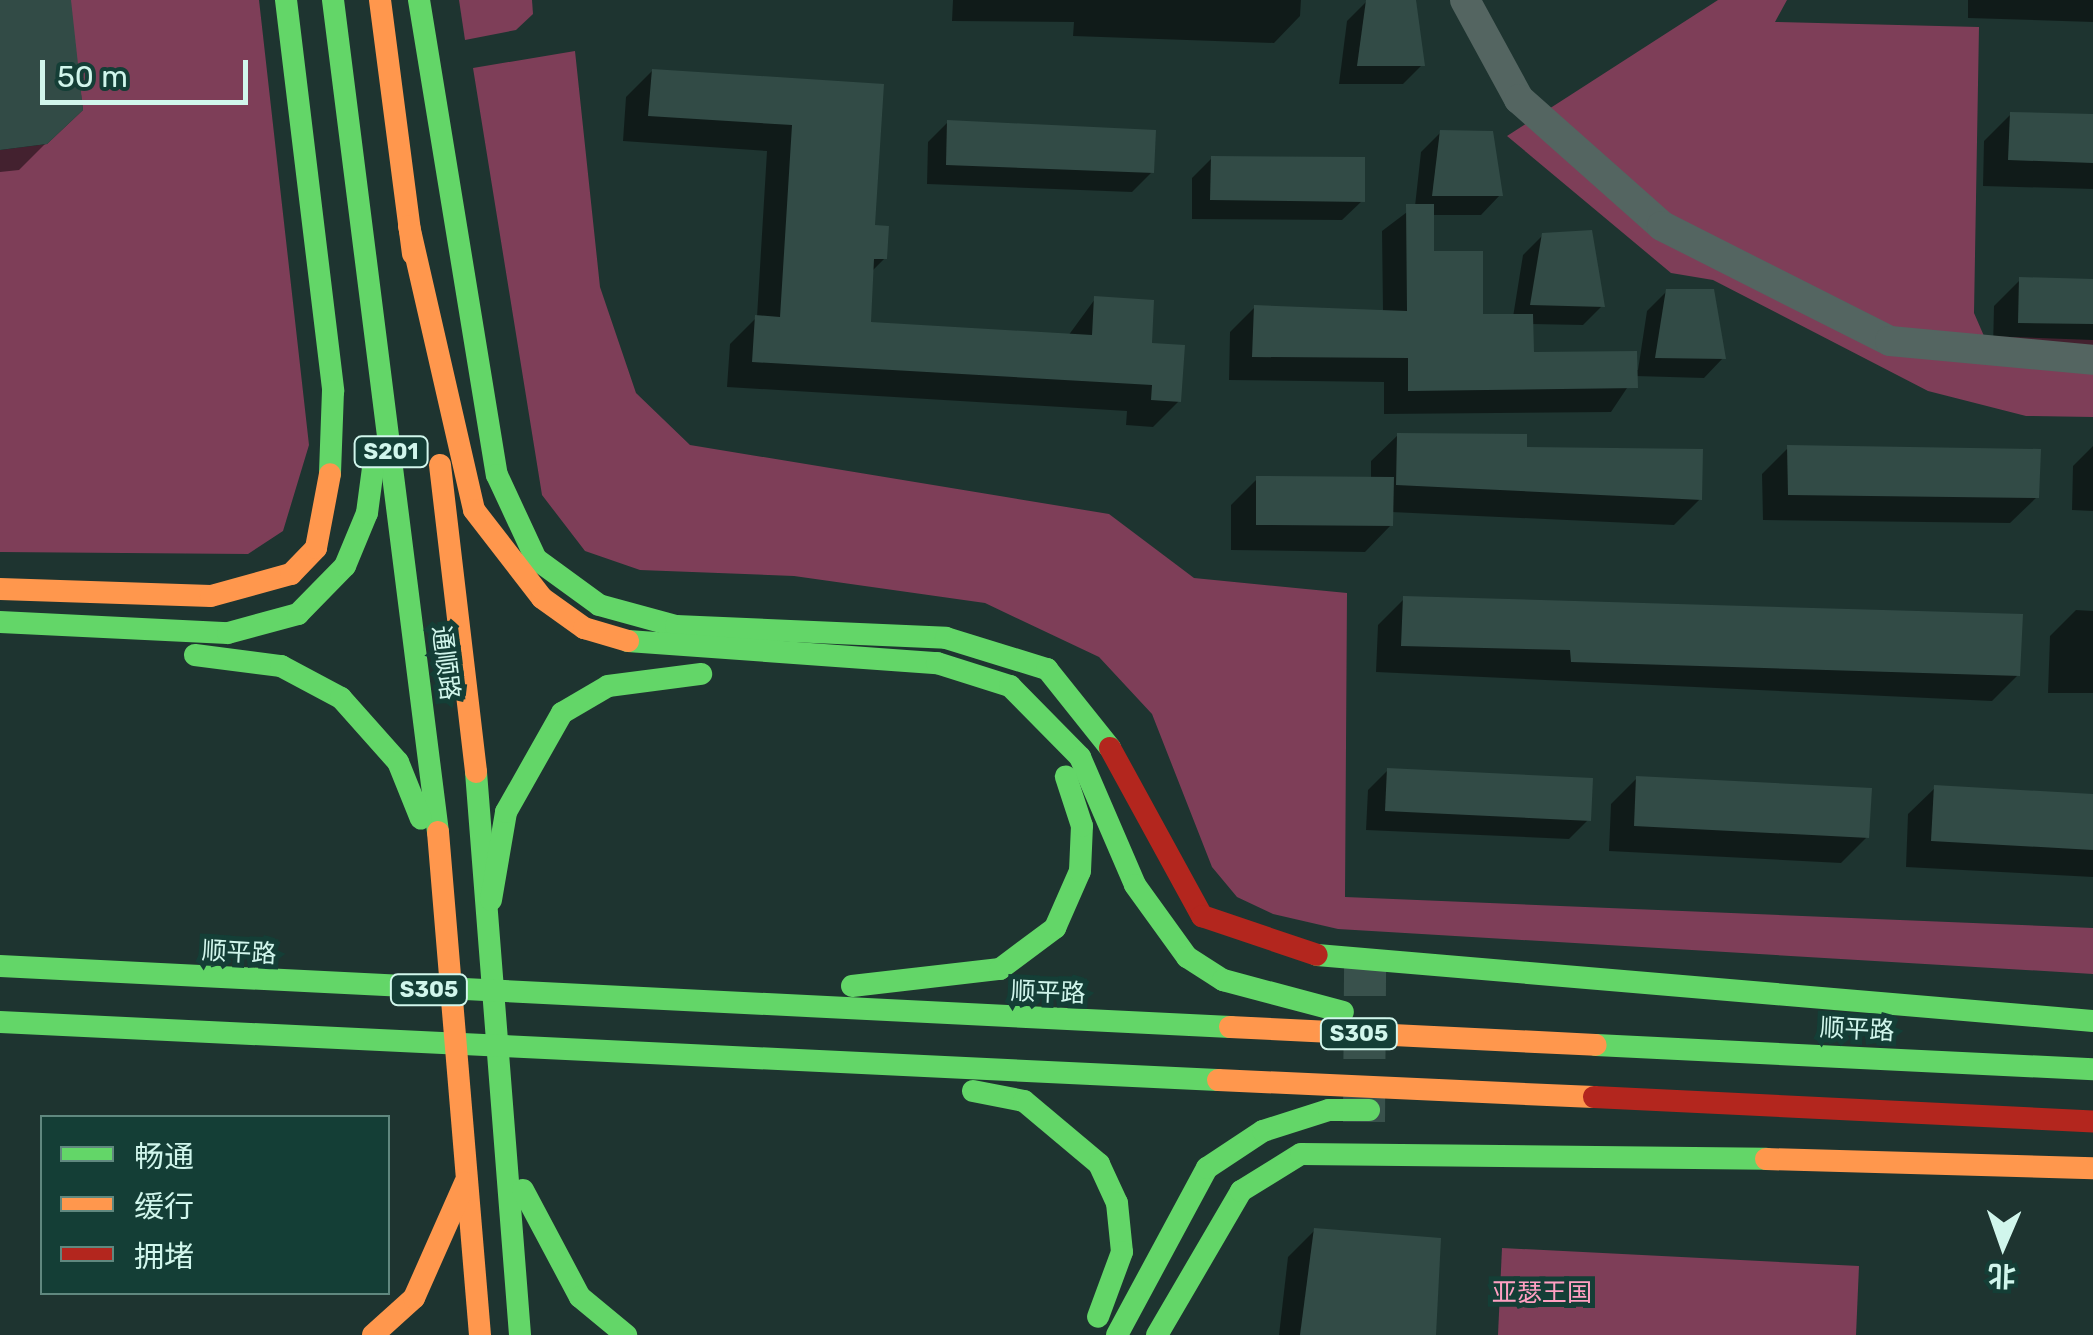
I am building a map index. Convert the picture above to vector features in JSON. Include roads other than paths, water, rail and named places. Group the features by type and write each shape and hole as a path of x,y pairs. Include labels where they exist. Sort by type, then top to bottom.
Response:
{"main road":[{"path":"0,588 211,596 291,574 316,548 329,514 334,392 286,0"},
{"name":"通顺路","path":"333,0 447,904 471,1165 480,1335"},
{"name":"通顺路","path":"380,0 491,900 520,1335"},
{"path":"419,0 497,475 536,559 599,605 676,626 946,638 1047,669 1094,716 1202,916 1288,952 2093,1020"},
{"path":"0,622 228,634 298,614 325,588 352,548 374,470 363,220"},
{"path":"409,226 474,510 542,598 584,628 645,646 937,663 1010,686 1080,757 1160,926 1222,980 1346,1012 1762,1028 1943,1062"},
{"path":"0,643 250,659 315,679 369,722 398,762 447,904"},
{"path":"491,900 506,812 562,713 646,677 732,676 960,688 999,704 1053,751 1079,806 1080,871 1070,903 1036,947 963,978 624,999"},
{"path":"0,939 234,980"},
{"name":"顺平路","path":"0,966 2093,1069"},
{"name":"S305","path":"0,1022 2093,1120"},
{"path":"0,1042 198,1034"},
{"path":"671,1056 972,1090 1024,1102 1063,1126 1099,1164 1119,1219 1122,1252 1107,1306 1085,1335"},
{"path":"1118,1335 1208,1168 1263,1131 1329,1110 1801,1122 1932,1112"},
{"path":"1157,1335 1241,1191 1300,1154 1364,1148 2093,1168"},
{"path":"511,1161 580,1296 626,1335"},
{"path":"373,1335 414,1298 471,1165"}],"street":[{"path":"1465,0 1519,99 1662,226 1890,342 2093,360"}],"tunnel":[{"path":"1364,1122 1365,965"}],"park label":[{"name":"亚瑟王国","path":"1542,1293"}]}
